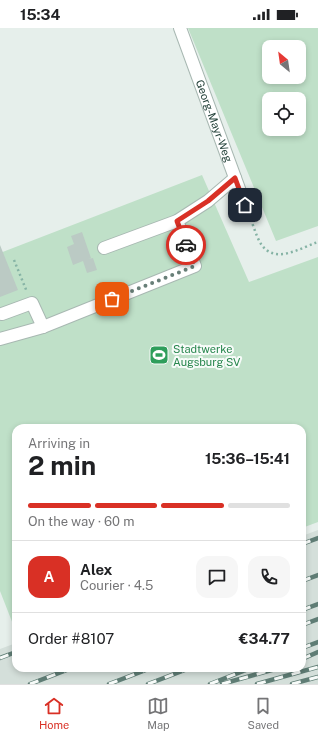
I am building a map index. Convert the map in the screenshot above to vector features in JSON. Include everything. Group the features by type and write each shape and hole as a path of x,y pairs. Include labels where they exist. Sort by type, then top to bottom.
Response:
{"street":[{"name":"Georg-Mayr-Weg","path":"180,28 245,205"},
{"path":"104,248 177,221 208,201 235,178"},
{"path":"0,339 43,327 195,266 177,221"},
{"path":"2,314 32,303 43,327"}],"path":[{"path":"245,205 261,244 270,252 280,256 318,242"},
{"path":"14,260 32,303"}],"shaded area":[{"path":"318,530 318,684 0,684 0,649 12,644 12,672 306,672 306,534"}],"green space":[{"path":"188,28 318,28 318,226 276,241"},
{"name":"Stadtwerke Augsburg SV","path":"202,175 249,282 318,257 318,522 306,526 306,424 12,424 12,622 0,591 0,253"}],"building":[{"path":"82,232 91,258 88,259 93,258 97,270 87,273 83,261 73,265 67,247 74,244 71,236"},
{"path":"0,245 18,290 0,297"}],"railway":[{"path":"306,542 318,538"},
{"path":"306,580 318,575"},
{"path":"306,608 318,604"},
{"path":"306,624 318,619"},
{"path":"306,646 318,642"},
{"path":"306,657 318,652"},
{"path":"0,658 12,654"},
{"path":"306,670 318,667"},
{"path":"30,684 62,672"},
{"path":"109,684 140,672"},
{"path":"148,684 180,672"},
{"path":"210,684 241,672"},
{"path":"222,684 265,672"},
{"path":"257,684 300,672"},
{"path":"292,684 318,677"}],"way so far":[{"path":"112,299 195,266 186,245"}],"place":[{"name":"Stadtwerke Augsburg SV","path":"159,355"}],"route":[{"path":"186,245 177,221 208,201 235,178 245,205"}]}
